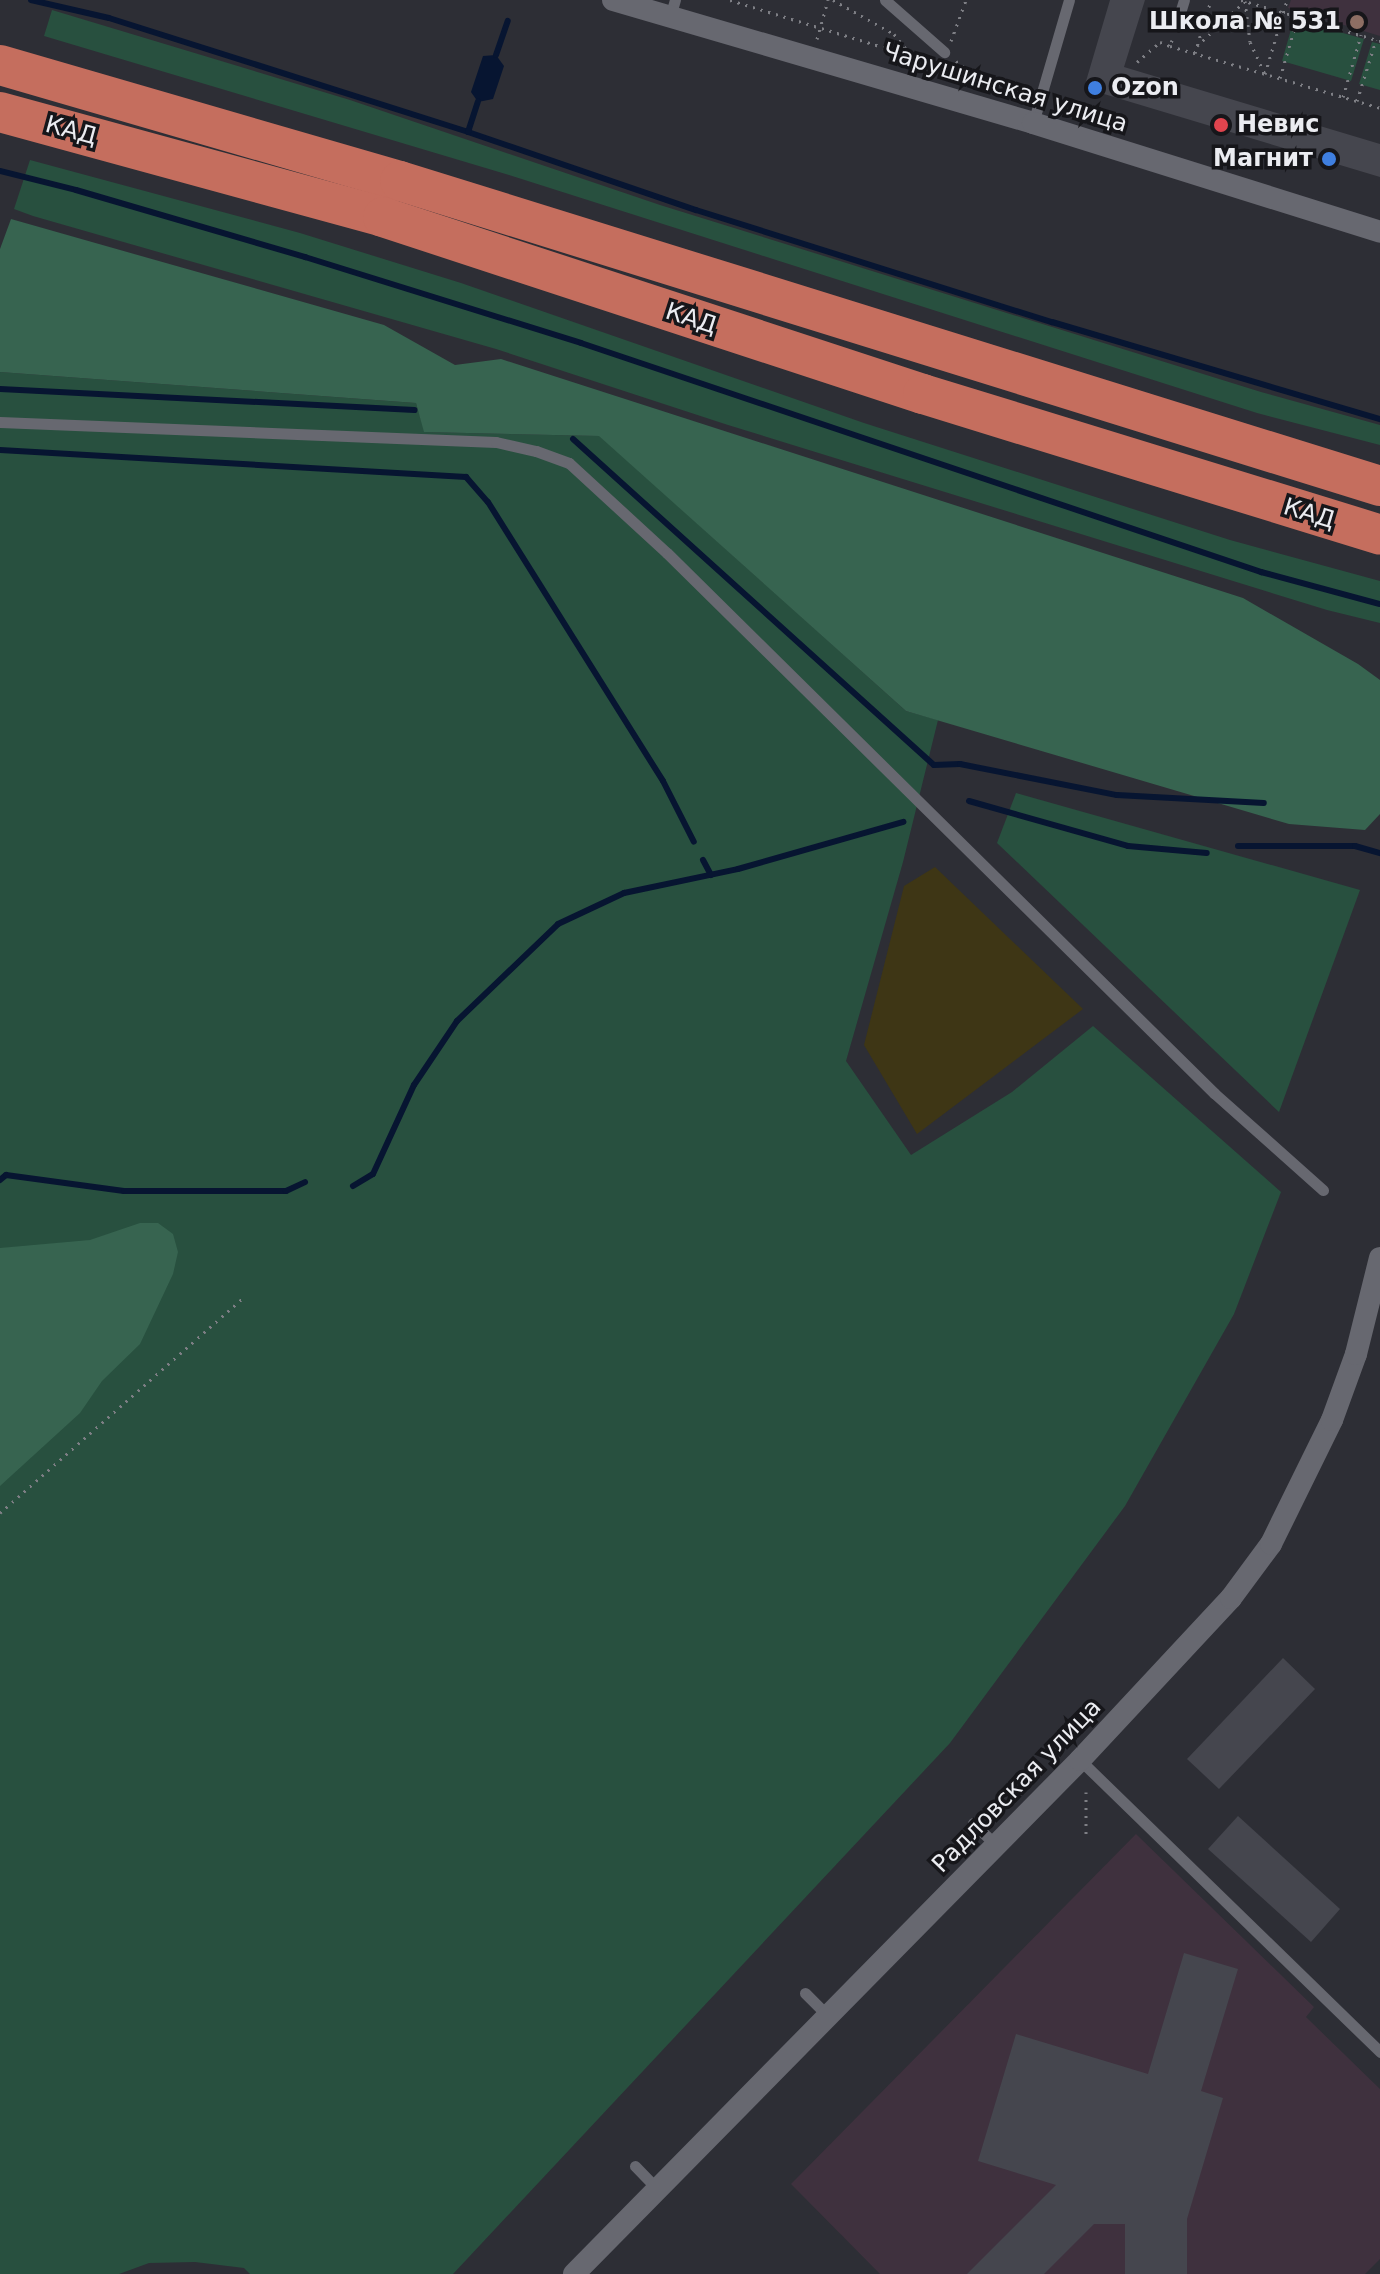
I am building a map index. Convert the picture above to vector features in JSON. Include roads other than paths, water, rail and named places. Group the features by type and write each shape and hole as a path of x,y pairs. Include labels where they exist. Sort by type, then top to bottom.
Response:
{"highway":[{"name":"КАД","path":"0,65 400,181 1380,486"},
{"name":"КАД","path":"0,112 383,217 923,394 1380,535"}],"street":[{"name":"Чарушинская улица","path":"613,0 673,8 1380,232"},
{"name":"Радловская улица","path":"574,2274 1080,1760 1231,1598 1271,1544 1332,1420 1356,1354 1380,1258"}],"lane":[{"path":"885,0 944,52"},
{"path":"1033,123 1069,0"},
{"path":"1176,26 1184,0"},
{"path":"0,422 387,441 496,442 536,451 569,463 679,564 1214,1093 1323,1190"},
{"path":"1080,1760 1380,2052"},
{"path":"973,1823 996,1845"},
{"path":"805,1993 828,2016"},
{"path":"635,2166 657,2189"}],"water":[{"path":"496,55 504,66 493,99 478,102 471,92 483,56"}],"waterway":[{"path":"31,0 109,18 468,132 696,210 1052,322 1380,419"},
{"path":"496,55 508,21"},
{"path":"468,132 478,102"},
{"path":"0,171 305,257 581,343 1261,572 1380,604"},
{"path":"0,389 414,410"},
{"path":"573,439 934,765 960,764 1117,795 1264,803"},
{"path":"0,450 466,477 488,502 663,781 694,842"},
{"path":"969,801 1128,846 1207,853"},
{"path":"353,1186 373,1174 414,1085 457,1021 558,924 624,893 738,869 903,822"},
{"path":"1238,846 1355,846 1380,853"},
{"path":"703,860 711,875"},
{"path":"0,1180 6,1175 124,1191 286,1191 305,1182"}],"place":[{"name":"Школа № 531","path":"1357,22"},
{"name":"Ozon","path":"1095,88"},
{"name":"Невис","path":"1221,125"},
{"name":"Магнит","path":"1329,159"}]}
